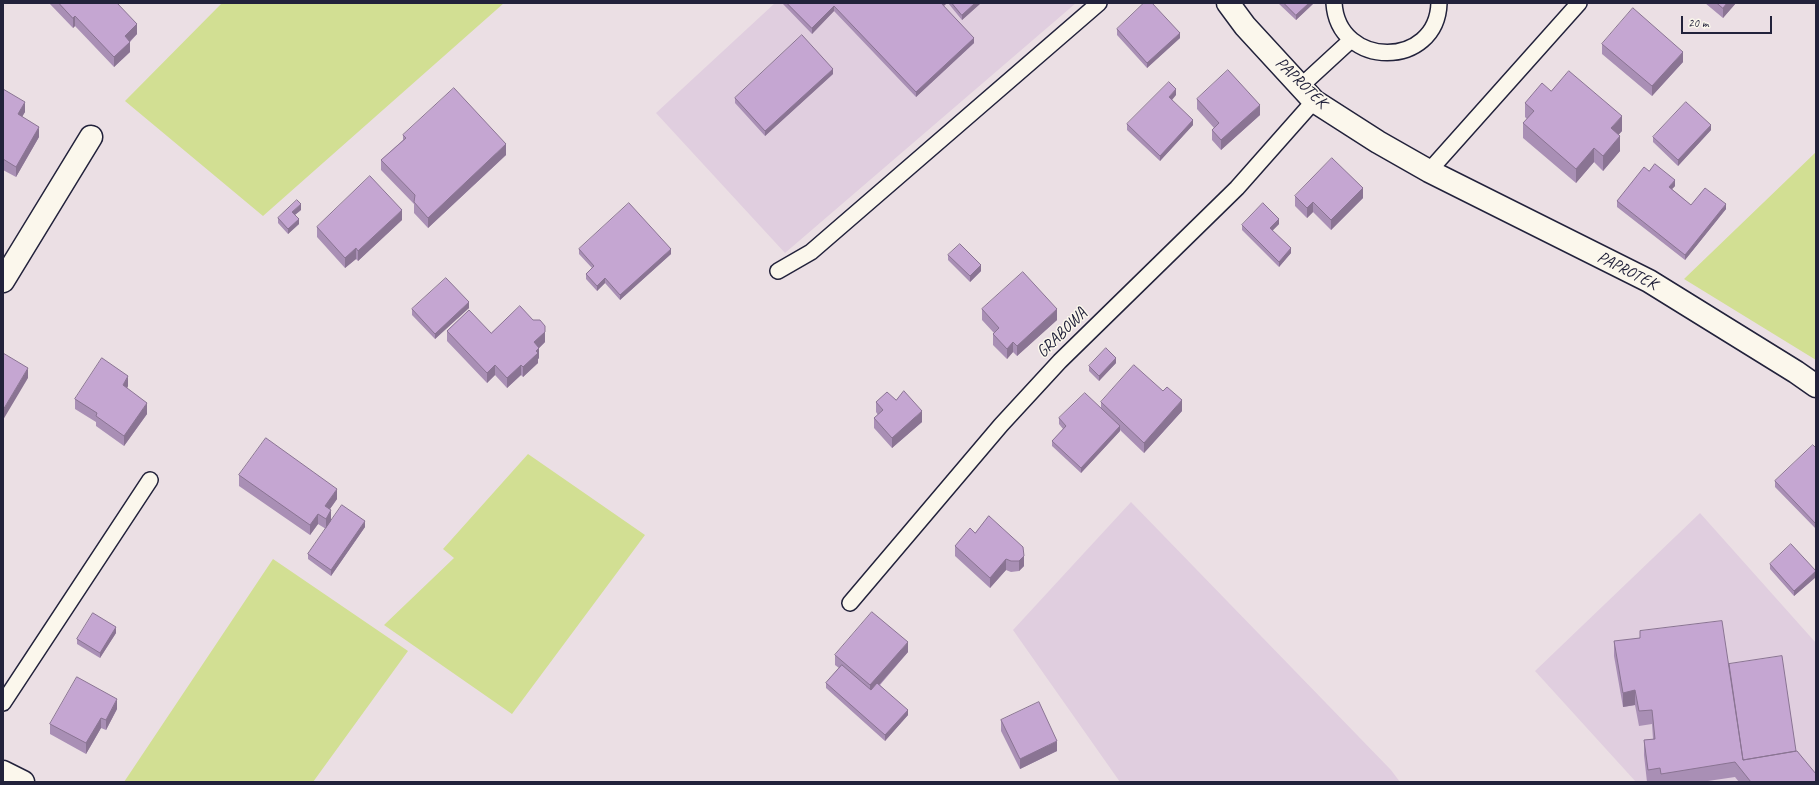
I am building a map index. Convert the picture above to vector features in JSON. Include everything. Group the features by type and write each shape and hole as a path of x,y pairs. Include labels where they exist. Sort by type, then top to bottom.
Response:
{"street":[{"name":"PAPROTEK","path":"1228,3 1245,26 1308,94 1378,142 1429,171 1649,281 1796,372 1816,386"},
{"path":"3,281 91,137"},
{"path":"3,772 23,782"}],"lane":[{"path":"778,271 811,252 1099,3"},
{"path":"1334,3 1339,24 1351,40 1370,52 1392,54 1413,47 1430,33 1439,12 1439,3"},
{"path":"1429,171 1579,3"},
{"name":"GRABOWA","path":"850,603 1001,425 1049,372 1237,188 1351,40"},
{"path":"3,703 150,480"}],"shaded area":[{"path":"775,3 1076,3 785,253 656,113"},
{"path":"1131,502 1391,770 1400,782 1120,782 1013,630"},
{"path":"1700,513 1816,643 1816,782 1636,782 1535,671"}],"green space":[{"path":"222,3 504,3 263,216 125,101"},
{"path":"1816,152 1816,360 1684,279"},
{"path":"528,454 645,535 512,714 384,625 454,558 443,549"},
{"path":"273,559 408,651 313,782 124,782"}],"building":[{"path":"59,3 117,3 137,24 125,36 130,42 114,57 75,16 73,18"},
{"path":"787,3 941,3 974,38 916,92 834,6 812,28"},
{"path":"952,3 975,3 962,15"},
{"path":"1144,3 1152,3 1180,33 1147,63 1117,29"},
{"path":"1284,3 1309,3 1296,15"},
{"path":"1717,3 1727,3 1723,8"},
{"path":"1633,8 1683,52 1652,86 1602,44"},
{"path":"802,35 833,69 765,131 735,98"},
{"path":"1228,70 1260,105 1221,140 1212,130 1219,123 1197,99"},
{"path":"1569,71 1622,116 1611,128 1620,136 1603,156 1594,148 1576,169 1523,123 1534,111 1525,103 1542,83 1551,91"},
{"path":"1169,82 1176,89 1169,97 1193,120 1160,156 1127,124"},
{"path":"454,88 506,144 428,218 414,202 415,195 381,160 406,138 403,135"},
{"path":"3,89 25,102 18,114 39,127 16,167 3,159"},
{"path":"1686,102 1711,125 1678,160 1653,137"},
{"path":"1332,158 1363,188 1331,220 1313,202 1307,208 1295,196"},
{"path":"1655,164 1675,180 1669,187 1691,205 1705,188 1726,204 1685,255 1617,201 1644,167 1649,171"},
{"path":"370,176 402,210 358,251 356,248 345,258 317,227"},
{"path":"297,200 301,204 292,212 299,219 288,229 278,218"},
{"path":"629,203 671,249 620,295 605,278 597,286 586,274 594,266 579,249"},
{"path":"1263,203 1279,219 1270,228 1291,248 1279,262 1242,225"},
{"path":"960,244 981,265 970,276 948,255"},
{"path":"1023,272 1057,309 1017,346 1013,342 1007,349 993,334 999,328 982,309"},
{"path":"446,278 469,302 435,334 412,309"},
{"path":"520,306 533,320 540,320 545,326 545,332 534,342 539,348 536,351 538,353 523,367 521,365 507,378 495,365 487,373 447,331 469,310 491,333"},
{"path":"1106,348 1116,358 1099,376 1089,366"},
{"path":"3,353 28,368 3,410"},
{"path":"102,358 128,376 123,385 147,403 124,436 96,416 97,413 75,399"},
{"path":"1134,365 1163,391 1167,387 1182,400 1144,443 1101,402"},
{"path":"904,391 922,411 892,438 874,418 883,410 876,402 887,392 896,400"},
{"path":"1085,393 1120,426 1081,468 1052,441 1066,426 1059,418"},
{"path":"266,438 337,489 325,506 331,510 326,519 318,514 310,525 239,475"},
{"path":"1813,445 1816,448 1816,524 1775,481"},
{"path":"342,505 365,521 331,570 308,554"},
{"path":"989,516 1023,547 1024,556 1019,561 1011,561 1006,559 990,578 955,546 970,528 975,533"},
{"path":"1791,544 1816,571 1794,591 1770,564"},
{"path":"872,612 908,642 870,685 835,655"},
{"path":"93,613 116,627 100,653 77,639"},
{"path":"1722,621 1743,760 1797,751 1816,774 1816,782 1751,782 1735,762 1661,774 1660,768 1648,770 1644,740 1655,739 1652,710 1639,711 1635,690 1623,693 1614,641 1640,638 1640,631"},
{"path":"1782,656 1796,751 1743,760 1729,664"},
{"path":"842,665 871,690 877,683 908,710 885,735 826,683"},
{"path":"77,677 117,699 106,720 101,718 86,743 50,724"},
{"path":"1039,702 1057,741 1020,759 1001,720"}]}
